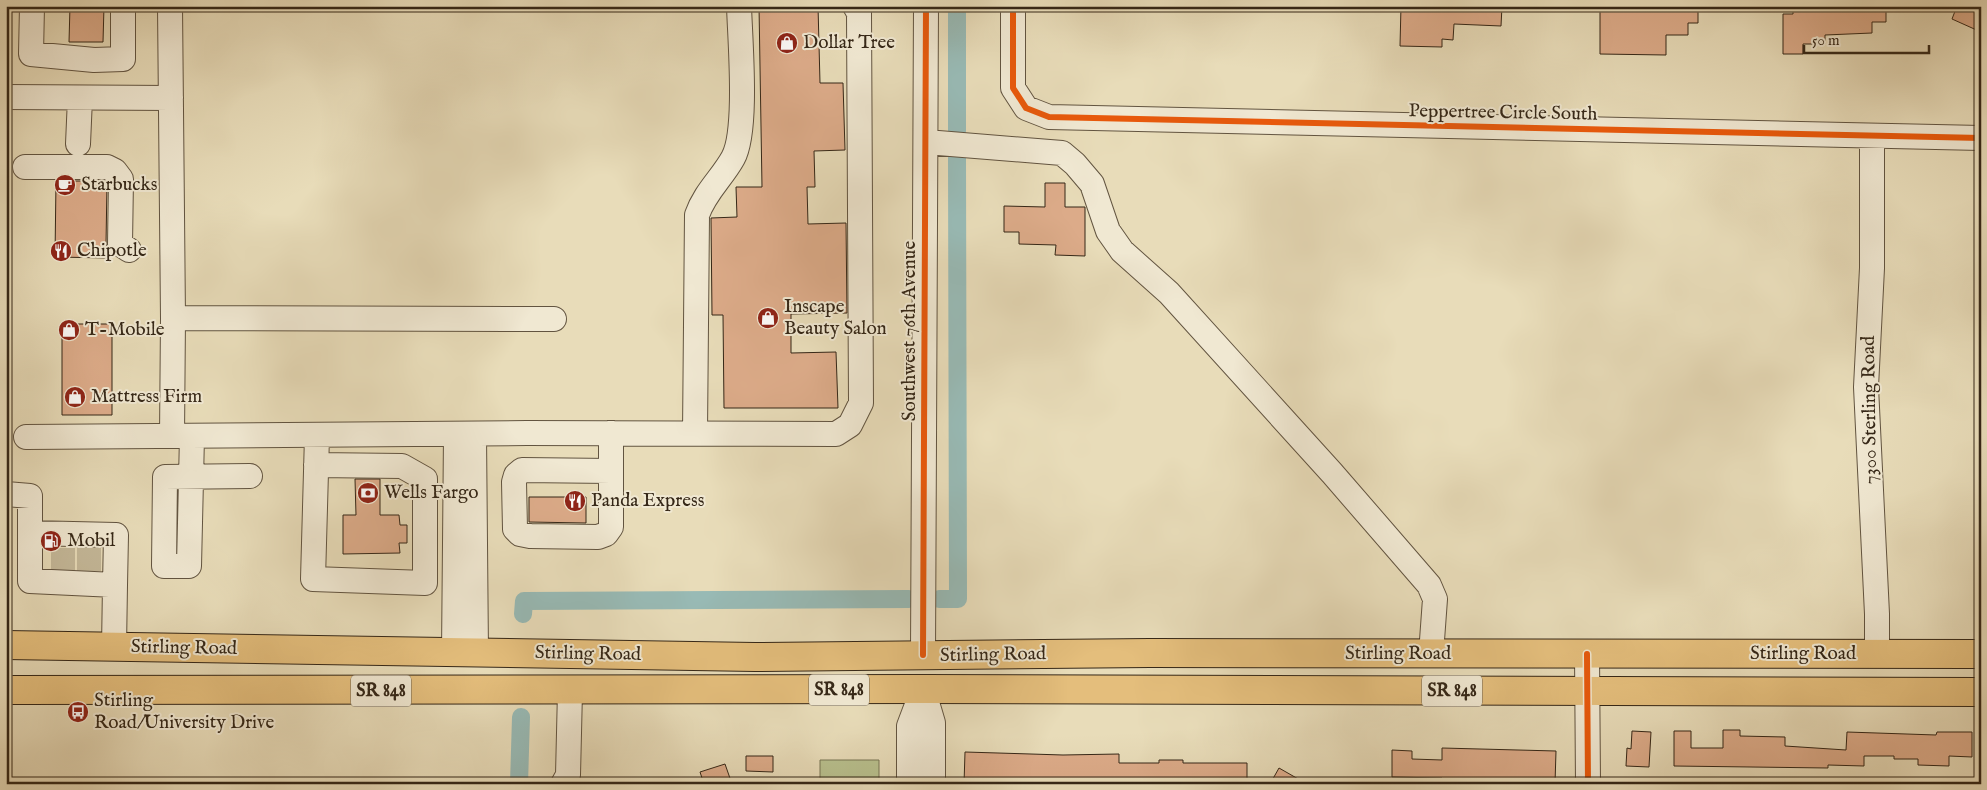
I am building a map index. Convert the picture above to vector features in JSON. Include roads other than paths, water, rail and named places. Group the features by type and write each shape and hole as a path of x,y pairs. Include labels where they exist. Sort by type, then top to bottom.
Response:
{"main road":[{"name":"Stirling Road","path":"6,645 755,657 923,655 1981,654"},
{"path":"574,691 594,669 619,654"},
{"path":"923,689 939,671 970,655"},
{"name":"Stirling Road","path":"6,690 574,691 923,689 1981,692"}],"street":[{"path":"32,6 31,54 94,60 123,59 122,6"},
{"path":"170,6 173,318 182,436 191,477 250,476"},
{"path":"695,433 697,215 701,203 714,182 734,157 742,134 739,6"},
{"path":"26,437 611,433 836,434 850,425 861,403 859,13 855,6"},
{"name":"Southwest 76th Avenue","path":"923,655 926,6"},
{"name":"Peppertree Circle South","path":"1013,6 1013,88 1026,108 1050,118 1981,138"},
{"path":"78,144 94,60"},
{"path":"6,98 171,98"},
{"name":"7300 Sterling Road","path":"1872,136 1872,268 1866,387 1877,614 1877,654"},
{"path":"926,142 1062,153 1075,164 1092,184 1108,232 1122,251 1169,293 1332,473 1429,585 1435,600 1431,654"},
{"path":"26,167 107,167 115,171 121,179 120,244 129,250"},
{"path":"173,318 554,319"},
{"path":"611,433 611,471 611,527 606,534 598,537 530,536 520,534 515,529 513,521 514,482 516,475 522,470 611,471"},
{"path":"465,435 465,652"},
{"path":"316,465 402,466 425,479 425,583 314,579 316,465 317,436"},
{"path":"6,494 30,496 30,581 89,578 116,584"},
{"path":"30,533 64,540 89,541 116,535 114,647"},
{"path":"1587,654 1588,784"},
{"path":"909,784 909,726 923,689"},
{"path":"923,689 934,723 933,784"},
{"path":"563,784 568,776 574,691"}],"waterway":[{"path":"957,6 957,131"},
{"path":"939,599 958,599 957,158"},
{"path":"523,614 524,601 909,599"},
{"path":"519,784 521,717"}],"tunnel":[{"path":"63,547 63,572"},
{"path":"89,547 89,573"}],"place":[{"name":"Dollar Tree","path":"787,43"},
{"name":"Starbucks","path":"65,185"},
{"name":"Chipotle","path":"61,251"},
{"name":"Inscape Beauty Salon","path":"768,318"},
{"name":"T-Mobile","path":"69,330"},
{"name":"Mattress Firm","path":"75,397"},
{"name":"Wells Fargo","path":"368,493"},
{"name":"Panda Express","path":"575,501"},
{"name":"Mobil","path":"51,541"},
{"name":"Stirling Road/University Drive","path":"78,712"}]}
